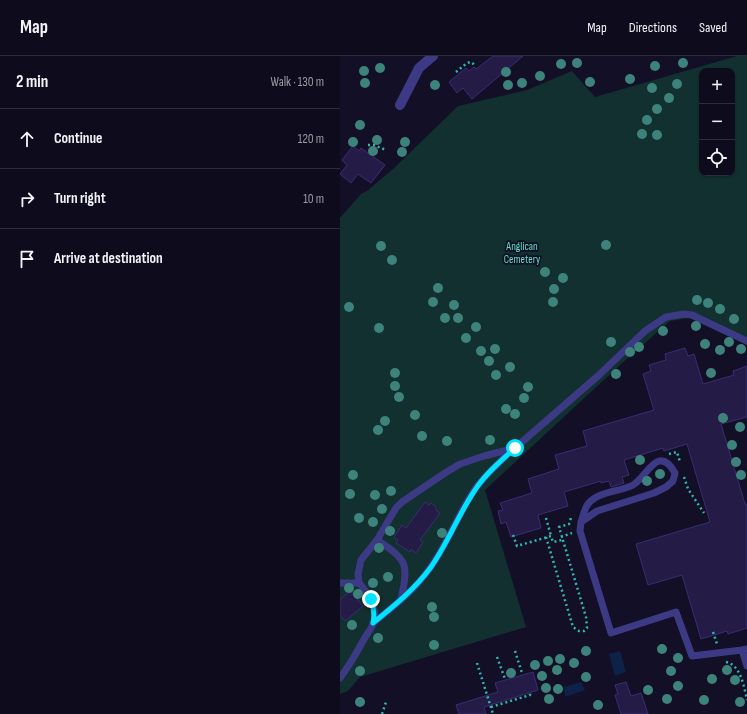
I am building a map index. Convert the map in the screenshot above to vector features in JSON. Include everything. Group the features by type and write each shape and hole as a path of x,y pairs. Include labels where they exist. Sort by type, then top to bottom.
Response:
{"street":[{"path":"400,105 419,68 433,56"}],"lane":[{"path":"373,623 401,600 419,582 431,567 475,489 488,472 599,375 645,331 666,317 692,314 747,342"},
{"path":"340,678 357,652 373,623 375,615 371,599 359,583 358,574 362,560 377,540 396,508 411,495 460,464 515,448"},
{"path":"581,522 597,511 654,493 666,487 673,481 675,473 671,466 665,461 658,461 652,464 633,485 601,495 588,504 581,522 580,531 611,633 676,612 692,656 745,650 747,666"},
{"path":"377,540 401,558 405,574 401,600"},
{"path":"340,583 359,583"}],"path":[{"path":"456,72 467,63 471,62 476,66"},
{"path":"368,145 374,145 386,150"},
{"path":"666,455 677,452 681,467"},
{"path":"684,474 688,489 704,513"},
{"path":"546,538 573,627 579,631 584,631 586,628 586,617 559,527 569,524 572,514"},
{"path":"546,518 553,542 562,540"},
{"path":"513,535 517,546 551,536"},
{"path":"713,632 722,662 729,662 738,671 747,700"},
{"path":"515,651 522,673"},
{"path":"497,657 505,679"},
{"path":"477,663 493,714"},
{"path":"491,707 530,694"},
{"path":"382,714 386,702"}],"green space":[{"name":"Anglican Cemetery","path":"737,56 747,56 747,345 689,318 670,321 620,365 485,490 526,627 360,677 348,691 340,694 340,218 361,194 367,191 393,169 458,106 527,90 572,71 595,97"}],"water":[{"path":"620,651 626,672 615,676 609,654"},
{"path":"581,682 585,690 565,696 564,687"}],"building":[{"path":"493,56 523,56 472,99 463,88 457,93 449,82 466,68 469,71 474,67 476,69"},
{"path":"353,146 359,151 361,148 385,165 371,183 358,174 351,183 340,174 347,165 342,160"},
{"path":"685,348 688,356 694,354 703,384 734,375 733,371 747,366 747,417 721,424 745,504 747,504 747,628 728,634 727,631 701,639 682,575 648,585 636,544 710,522 687,444 664,451 663,448 624,460 629,475 622,477 624,483 611,487 609,481 601,483 601,481 564,492 568,506 538,515 541,528 511,537 506,522 501,524 498,511 503,510 500,503 532,493 528,479 559,469 555,455 587,446 583,431 654,410 643,374 651,371 649,365 666,360 665,354"},
{"path":"425,502 429,505 431,503 440,513 420,540 423,542 416,553 411,549 410,552 396,543 398,540 394,537 402,525 406,528"},
{"path":"350,591 363,606 345,621 340,615 340,600"},
{"path":"533,672 538,690 484,707 486,714 459,714 456,705 498,692 495,683"},
{"path":"626,682 631,696 641,693 648,714 621,714 615,695 618,694 615,685"}],"route":[{"path":"371,599 375,615 373,623 396,605 423,577 439,555 475,489 488,472 515,448"}]}
